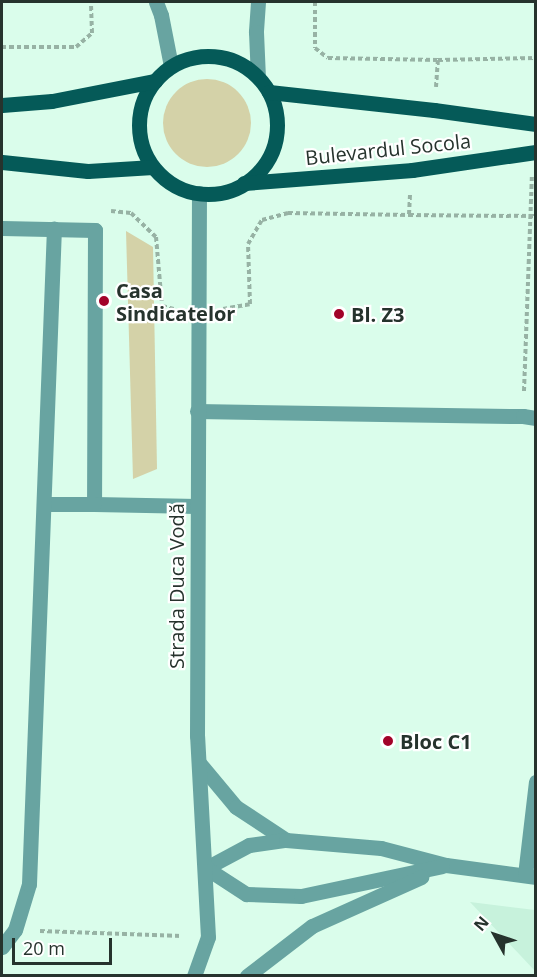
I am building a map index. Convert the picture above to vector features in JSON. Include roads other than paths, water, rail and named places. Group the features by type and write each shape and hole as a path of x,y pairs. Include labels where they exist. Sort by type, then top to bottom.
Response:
{"main road":[{"path":"217,56 240,63 258,77 269,92 276,112 277,132 260,170 244,183 222,192 199,193 174,184 153,167 142,147 138,124 143,101 155,81 171,66 193,57 217,56"},
{"path":"2,105 52,101 155,81"},
{"name":"Bulevardul Socola","path":"269,92 536,124"},
{"name":"Bulevardul Socola","path":"244,183 412,170 534,152"},
{"path":"2,162 88,171 153,167"}],"street":[{"path":"156,2 161,15 171,66"},
{"path":"258,2 256,32 258,77"},
{"name":"Strada Duca Vodă","path":"194,975 208,937 197,736 196,506 199,193"},
{"path":"2,228 95,230 94,504"},
{"path":"2,947 15,930 29,884 54,228"},
{"path":"197,411 529,417"},
{"path":"44,504 196,506"},
{"path":"200,764 236,807 286,840"},
{"path":"446,865 301,896 246,894 206,868 249,845 286,840 381,848 446,865 530,876 536,782"},
{"path":"248,975 312,926 446,865"}],"place":[{"name":"Casa Sindicatelor","path":"104,301"},
{"name":"Bl. Z3","path":"339,314"},
{"name":"Bloc C1","path":"388,741"}]}
